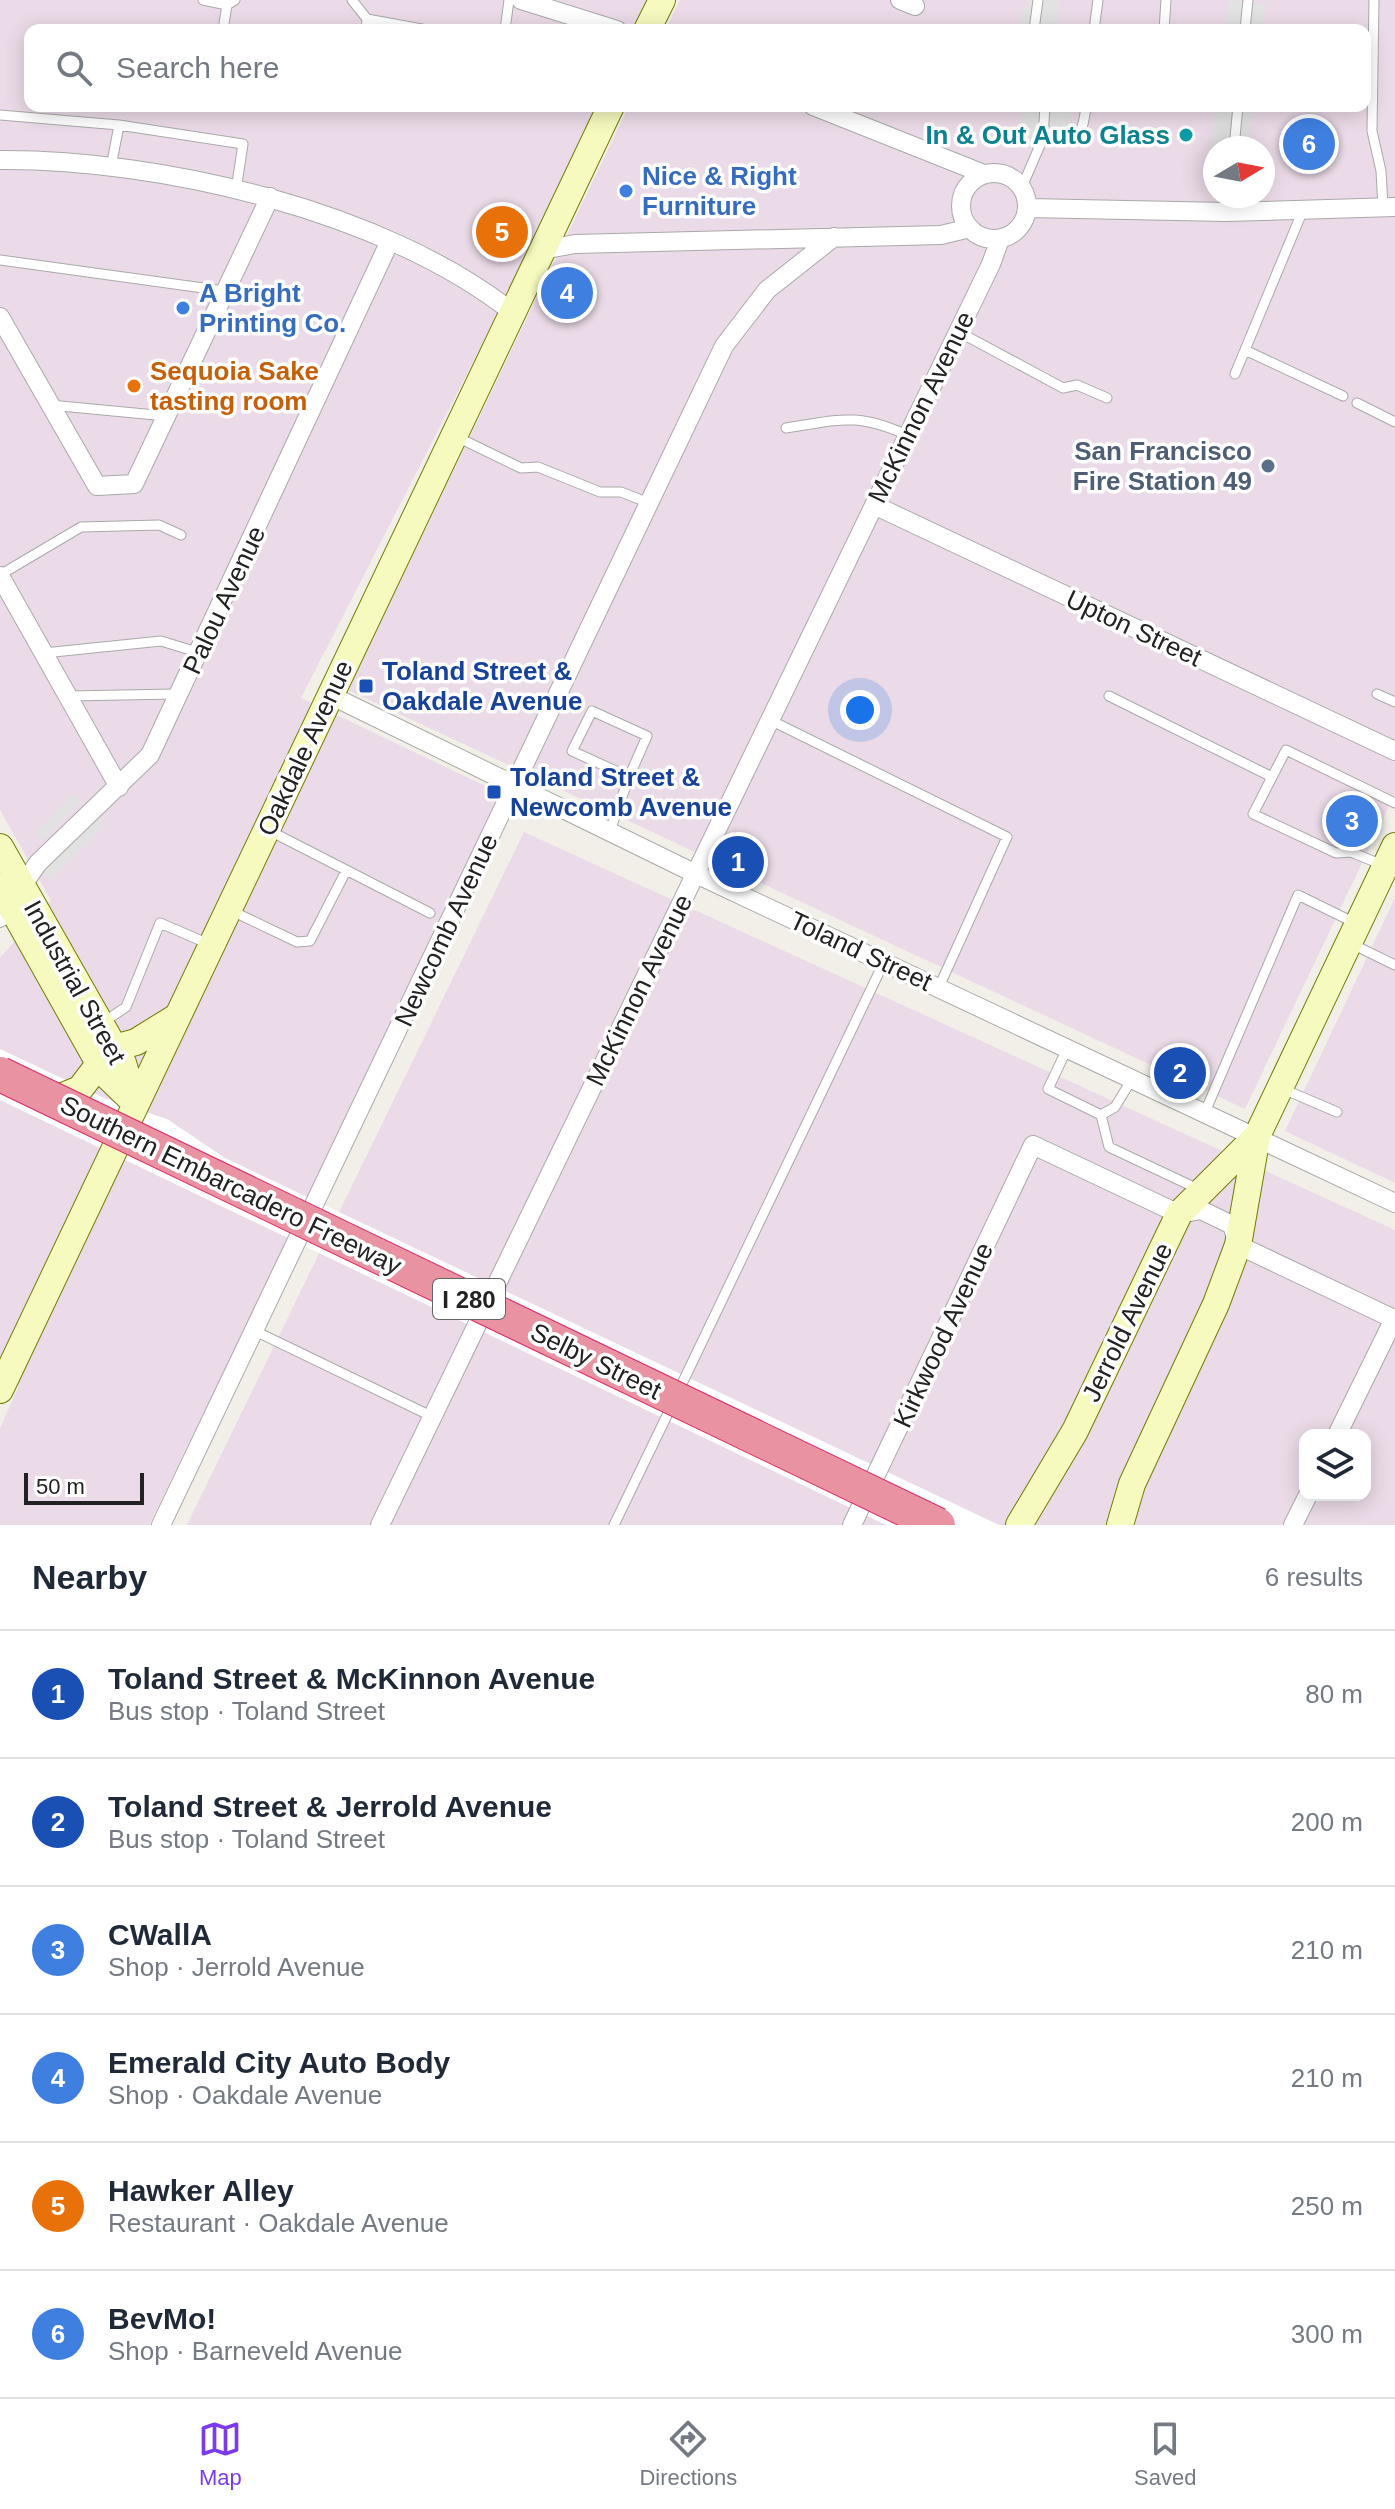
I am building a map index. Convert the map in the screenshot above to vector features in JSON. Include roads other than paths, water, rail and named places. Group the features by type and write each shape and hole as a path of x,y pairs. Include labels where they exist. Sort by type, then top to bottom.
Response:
{"highway":[{"name":"Southern Embarcadero Freeway","path":"0,1075 937,1525"},
{"name":"Southern Embarcadero Freeway","path":"0,1084 919,1525"}],"street":[{"path":"523,0 598,24"},
{"path":"650,24 662,0"},
{"name":"Oakdale Avenue","path":"0,1390 608,112"},
{"path":"828,112 984,174 1005,174 1022,187 1028,208 1019,228 1000,239 979,235 964,219 962,197 966,187 984,174"},
{"path":"0,160 67,161 111,167 270,197 389,243 487,292 512,312"},
{"path":"0,317 97,486 134,484 270,197"},
{"path":"1028,208 1203,204"},
{"path":"1275,208 1303,210 1389,207"},
{"path":"542,250 575,244 941,235 970,228"},
{"name":"Newcomb Avenue","path":"161,1525 724,346 767,290 834,237"},
{"name":"McKinnon Avenue","path":"380,1525 1000,239"},
{"name":"Palou Avenue","path":"8,898 38,863 150,755 389,243"},
{"name":"Upton Street","path":"874,505 1395,751"},
{"path":"0,575 119,787"},
{"name":"Toland Street","path":"330,695 696,874 1395,1203"},
{"name":"Industrial Street","path":"0,847 8,898 135,1104"},
{"name":"Jerrold Avenue","path":"1120,1525 1132,1484 1205,1327 1238,1245 1257,1136 1390,856"},
{"name":"Industrial Street","path":"8,898 100,1024 107,1056"},
{"path":"53,1100 80,1089 107,1056 178,1016"},
{"name":"Selby Street","path":"0,1075 484,1305 846,1482"},
{"name":"Jerrold Avenue","path":"1019,1525 1075,1431 1179,1214 1257,1136"},
{"name":"Kirkwood Avenue","path":"852,1525 1033,1145 1179,1214"},
{"path":"1179,1214 1201,1210 1232,1225 1238,1245 1394,1319 1340,1429"},
{"path":"1293,1525 1305,1501"},
{"path":"890,1503 937,1525"}],"lane":[{"path":"203,0 231,3 225,24"},
{"path":"352,0 365,24"},
{"path":"506,24 509,0"},
{"path":"1035,24 1038,0"},
{"path":"1095,24 1098,0"},
{"path":"1164,24 1166,0"},
{"path":"1246,24 1248,0"},
{"path":"1374,0 1372,131 1389,207"},
{"path":"1022,187 1043,138 1045,112"},
{"path":"1043,138 1066,141 1077,138 1085,112"},
{"path":"1235,136 1237,112"},
{"path":"0,115 119,125 243,144 236,190"},
{"path":"111,167 119,125"},
{"path":"1235,374 1303,210"},
{"path":"0,260 225,291"},
{"path":"957,331 1063,388 1077,385 1107,398"},
{"path":"1245,350 1343,396"},
{"path":"1357,403 1395,422"},
{"path":"50,405 166,416"},
{"path":"786,428 855,418 873,420 907,435"},
{"path":"454,435 521,468 538,467 600,492 621,492 649,503"},
{"path":"0,575 81,527 159,525 181,535"},
{"path":"44,653 161,641 200,653"},
{"path":"68,696 181,694"},
{"path":"1377,694 1395,702"},
{"path":"1109,696 1272,777"},
{"path":"610,831 647,736 592,711 572,751 629,777"},
{"path":"770,720 1007,837 939,987"},
{"path":"1390,856 1336,853 1253,814 1286,750 1395,803"},
{"path":"267,830 430,913"},
{"path":"229,910 297,942 310,941 346,871"},
{"path":"1205,1112 1298,895 1395,965"},
{"path":"100,1024 126,1007 160,923 212,945"},
{"path":"614,1525 884,962"},
{"path":"1067,1049 1048,1089 1101,1115 1109,1147 1203,1192"},
{"path":"1101,1115 1115,1107 1132,1078"},
{"path":"1280,1087 1337,1112"},
{"path":"255,1331 431,1416"}],"place":[{"name":"In & Out Auto Glass","path":"1186,135"},
{"name":"BevMo!","path":"1309,144"},
{"name":"Nice & Right Furniture","path":"626,191"},
{"name":"Hawker Alley","path":"502,232"},
{"name":"Emerald City Auto Body","path":"567,293"},
{"name":"A Bright Printing Co.","path":"183,308"},
{"name":"Sequoia Sake tasting room","path":"134,386"},
{"name":"San Francisco Fire Station 49","path":"1268,466"},
{"name":"Toland Street & Oakdale Avenue","path":"366,686"},
{"name":"Toland Street & Newcomb Avenue","path":"494,792"},
{"name":"CWallA","path":"1352,821"},
{"name":"Toland Street & McKinnon Avenue","path":"738,862"},
{"name":"Toland Street & Jerrold Avenue","path":"1180,1073"}]}
